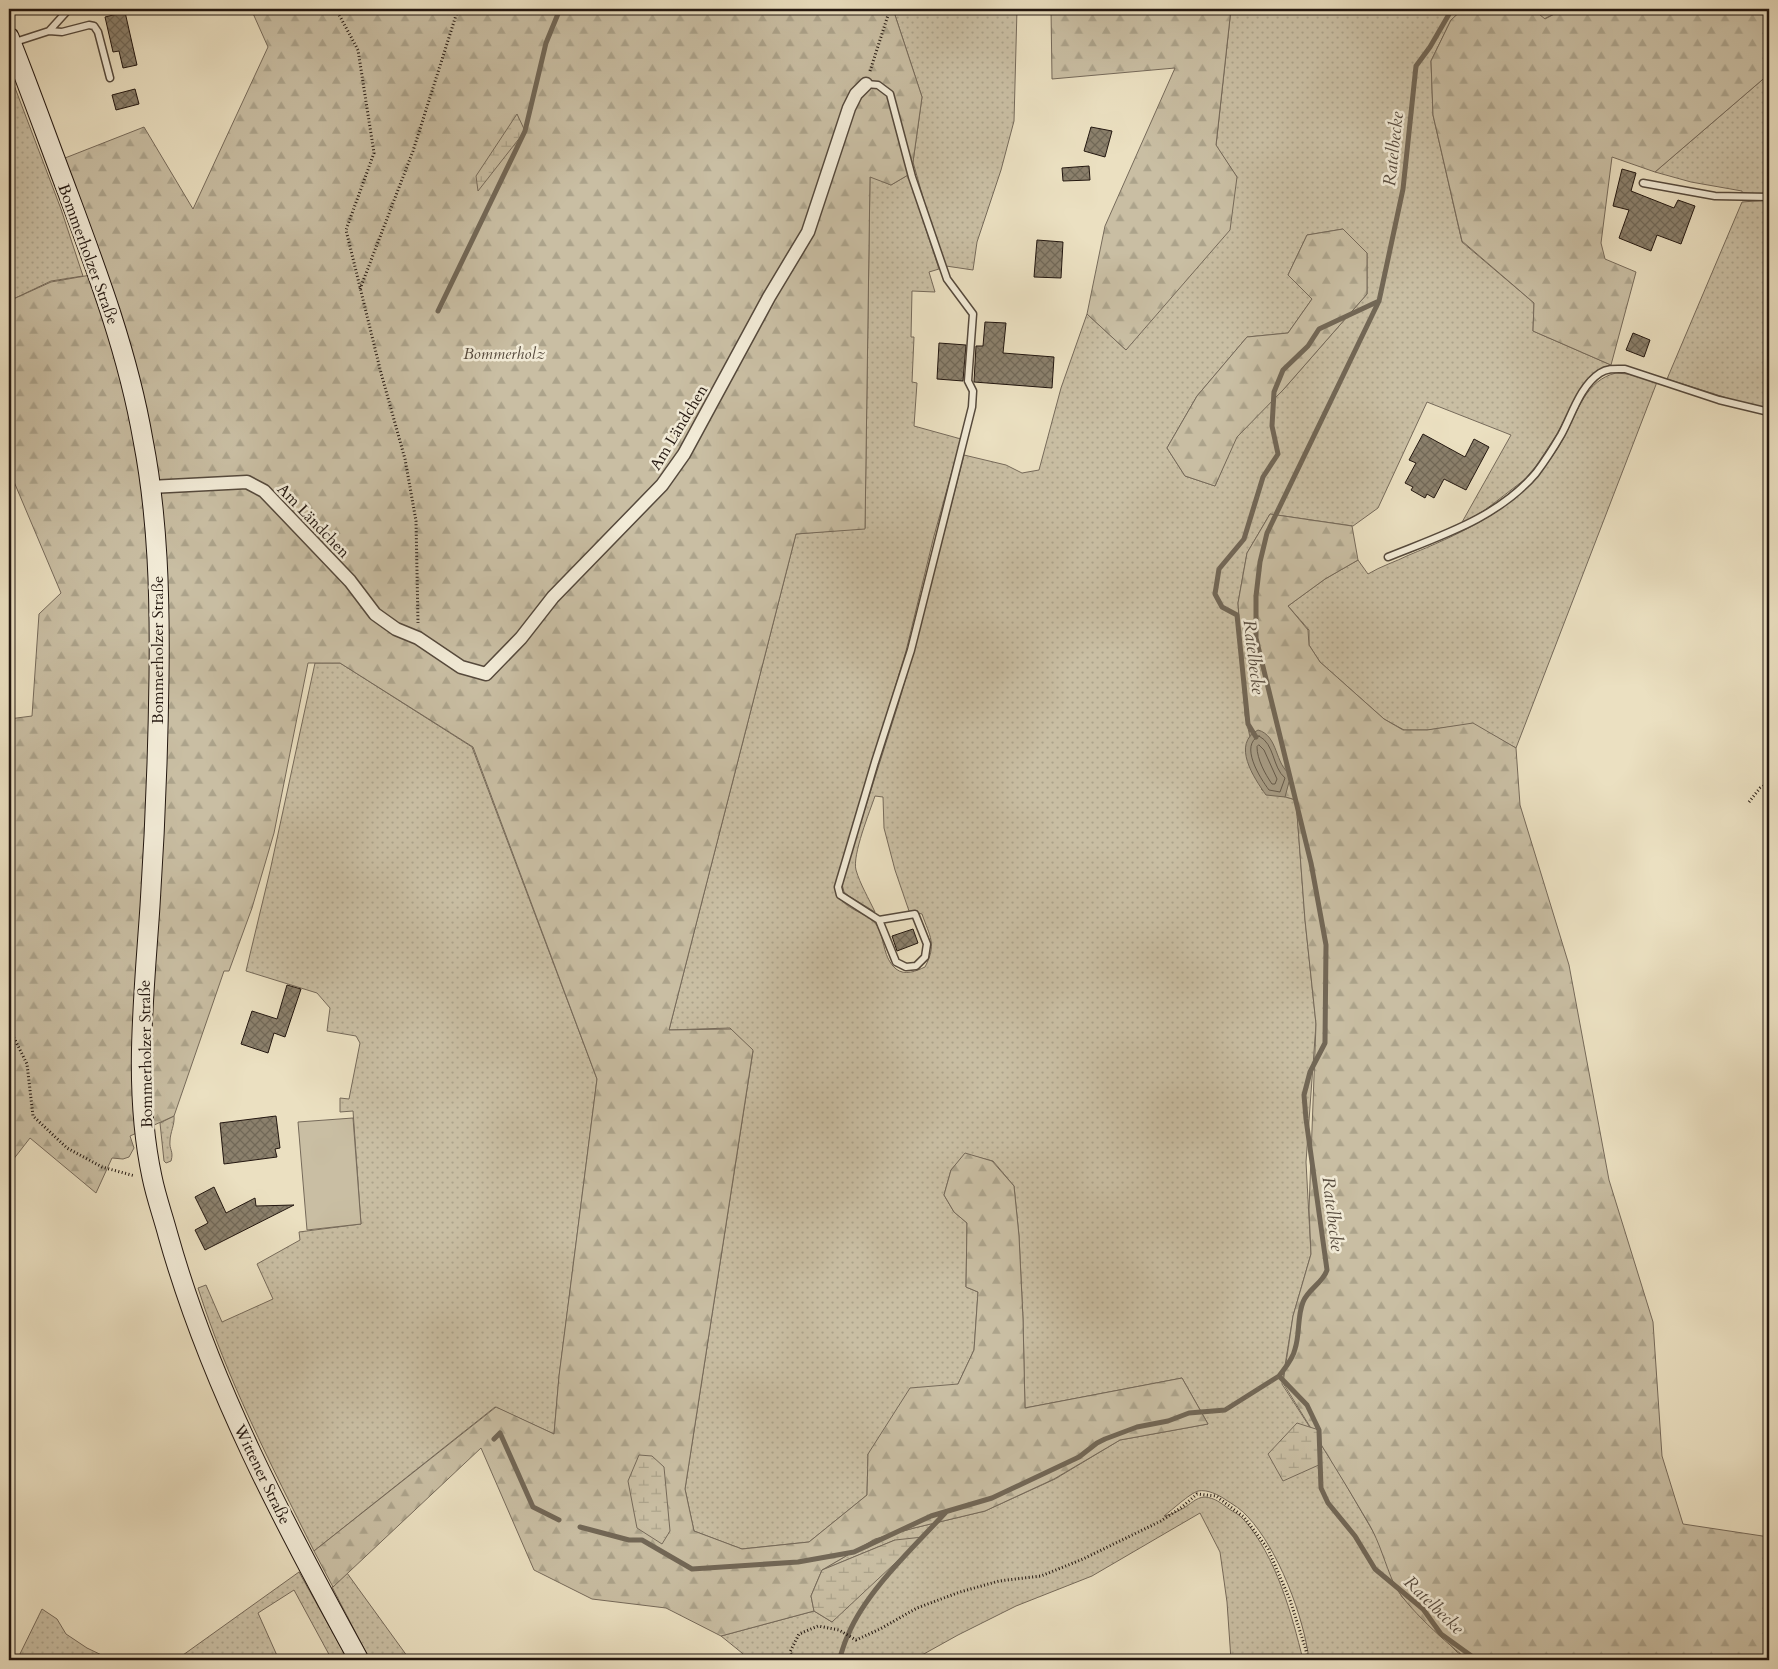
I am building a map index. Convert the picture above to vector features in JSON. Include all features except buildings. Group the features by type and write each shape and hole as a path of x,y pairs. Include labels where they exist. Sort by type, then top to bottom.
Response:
{"main road":[{"name":"Bommerholzer Straße","path":"10,40 106,296 124,353 144,444 150,487 159,609 159,685 155,809 142,1050 145,1126 152,1179 181,1281"},
{"name":"Wittener Straße","path":"181,1281 206,1349 242,1431 274,1499 359,1660"}],"street":[{"name":"Am Ländchen","path":"150,487 247,482 264,491 350,581 375,614 396,629 418,638 461,667 486,674 521,638 553,597 662,485 684,454 769,297 808,232 849,108 856,94 866,84"}],"lane":[{"path":"49,31 69,9"},
{"path":"10,40 49,31 70,30 89,25 94,26 98,32 110,78"},
{"path":"866,84 878,85 890,94 912,177 948,279 973,314 968,382 973,391 972,407 911,650 838,887 840,895 879,920 896,962 906,967 916,966 925,957 927,944 915,914 879,920"},
{"path":"1643,183 1715,196 1769,197"},
{"path":"1388,557 1460,528 1492,510 1519,490 1536,472 1561,435 1586,388 1600,373 1611,369 1625,370 1719,400 1769,412"}],"path":[{"path":"336,9 358,50 374,153 346,230 359,289 405,459 416,521 418,638"},
{"path":"359,289 413,151 458,9"},
{"path":"866,84 890,9"},
{"path":"1748,802 1760,788 1769,784"},
{"path":"9,1028 27,1064 33,1116 67,1148 102,1167 122,1174 152,1179"},
{"path":"795,1660 790,1652 799,1634 818,1626 839,1630 856,1640 917,1608 960,1592 999,1581 1041,1576 1083,1559 1144,1530 1175,1512 1197,1494 1216,1496 1244,1517 1268,1549 1290,1600 1306,1650 1307,1660"}],"green space":[{"name":"Bommerholz","path":"251,9 893,9 922,97 913,162 908,175 891,185 870,177 865,529 796,534 669,1030 731,1029 753,1050 685,1489 694,1531 742,1549 809,1542 867,1495 868,1454 910,1388 958,1384 974,1350 978,1292 966,1287 967,1223 954,1212 944,1195 951,1170 965,1153 992,1161 1014,1186 1019,1236 1025,1408 1182,1378 1208,1424 1120,1440 1054,1479 985,1511 875,1539 822,1570 811,1596 814,1611 721,1636 666,1608 592,1599 534,1570 481,1448 333,1587 314,1551 496,1407 554,1434 559,1376 597,1079 473,747 340,663 308,663 274,833 252,908 229,971 224,971 174,1116 130,1136 134,1148 129,1157 123,1159 112,1158 96,1193 30,1138 9,1165 9,719 32,716 39,614 61,593 9,470 9,301 51,282 102,273 65,158 144,127 193,209 268,47"},
{"path":"893,9 1017,9 1014,121 1001,170 977,242 973,270 946,266 924,201 913,162 922,97"},
{"path":"1051,9 1231,9 1216,145 1237,177 1230,230 1126,350 1087,314 1105,226 1175,68 1052,79"},
{"path":"1231,9 1463,9 1451,20 1431,61 1433,115 1462,242 1534,303 1533,331 1611,365 1595,373 1581,388 1557,434 1536,466 1524,480 1485,510 1461,524 1511,435 1427,402 1378,508 1353,526 1270,514 1247,553 1238,603 1245,715 1262,790 1296,800 1305,920 1316,1024 1306,1162 1311,1254 1293,1316 1282,1384 1338,1471 1378,1540 1402,1597 1457,1652 1469,1660 1309,1660 1302,1624 1288,1584 1259,1531 1241,1510 1223,1498 1209,1492 1198,1491 1190,1495 1164,1516 1182,1509 1199,1498 1205,1497 1218,1501 1242,1518 1255,1535 1274,1568 1294,1624 1303,1660 1231,1660 1227,1602 1220,1552 1200,1513 1092,1576 1016,1606 913,1660 748,1660 721,1636 814,1611 832,1622 895,1540 822,1570 875,1539 985,1511 1055,1479 1120,1440 1208,1424 1182,1378 1025,1408 1019,1236 1014,1186 993,1161 965,1154 951,1170 944,1195 954,1212 967,1223 966,1287 978,1292 974,1350 958,1384 868,1454 867,1495 809,1542 742,1549 694,1531 685,1489 753,1051 730,1028 669,1030 796,534 865,528 870,176 891,185 908,175 939,269 929,272 935,292 912,291 911,337 914,337 912,382 917,383 914,426 961,439 934,536 906,651 835,886 842,901 873,921 878,927 886,955 892,965 899,971 907,972 925,967 931,952 931,940 922,914 909,911 895,870 884,828 883,797 875,796 859,844 855,863 860,881 875,912 844,892 842,884 914,650 964,455 1006,465 1022,473 1039,470 1061,388 1087,314 1126,350 1237,177 1216,146","holes":["1343,229 1367,253 1367,294 1283,390 1236,437 1215,486 1185,476 1167,448 1197,396 1247,337 1288,333 1312,299 1288,275 1307,235"]},
{"path":"1463,9 1533,9 1545,19 1564,9 1769,9 1769,74 1655,172 1612,157 1601,243 1605,259 1636,272 1611,365 1533,331 1534,303 1462,241 1433,115 1431,61 1451,20"},
{"path":"1534,9 1564,9 1544,19"},
{"path":"9,72 61,209 83,276 51,281 9,301"},
{"path":"1769,74 1769,193 1742,194 1742,191 1691,182 1655,172"},
{"path":"517,114 525,131 478,191 476,176"},
{"path":"1769,200 1769,409 1749,405 1667,379 1742,202"},
{"path":"1343,229 1367,253 1367,294 1283,390 1237,437 1215,486 1185,476 1167,448 1197,396 1247,337 1288,333 1312,299 1288,275 1307,235"},
{"path":"1616,373 1628,374 1657,382 1516,748 1472,724 1428,730 1404,730 1384,719 1320,662 1309,645 1309,630 1288,606 1325,579 1358,560 1368,574 1444,540 1497,512 1527,487 1540,473 1560,445 1590,389 1597,382"},
{"path":"1270,514 1352,526 1358,560 1325,579 1288,606 1308,630 1309,645 1320,662 1384,719 1403,730 1427,730 1473,723 1516,748 1520,805 1569,965 1609,1180 1653,1322 1662,1456 1683,1524 1769,1537 1769,1660 1469,1660 1428,1625 1399,1593 1369,1524 1283,1383 1293,1316 1311,1254 1309,1209 1316,1024 1305,920 1296,800 1262,790 1246,715 1238,603 1247,553"},
{"path":"315,663 340,663 472,747 597,1079 559,1377 554,1434 495,1407 314,1551 236,1389 198,1288 206,1285 222,1322 273,1299 257,1264 300,1240 299,1232 361,1224 353,1111 340,1112 340,1098 349,1099 360,1043 356,1036 327,1031 330,1008 317,993 246,971 270,871"},
{"path":"174,1116 170,1141 172,1158 171,1161 166,1163 164,1161 160,1123"},
{"path":"353,1118 361,1224 307,1230 298,1122"},
{"path":"1297,1423 1319,1430 1321,1464 1283,1481 1268,1454"},
{"path":"639,1455 652,1456 664,1467 670,1531 662,1544 637,1528 628,1481"},
{"path":"923,1537 832,1622 814,1611 811,1596 822,1570 895,1540"},
{"path":"299,1572 348,1660 332,1660 294,1590 258,1613 279,1660 176,1660"},
{"path":"347,1573 410,1660 370,1660 332,1587"},
{"path":"42,1609 57,1619 66,1634 87,1648 112,1660 17,1660"}],"water":[{"path":"1258,730 1270,738 1282,764 1291,775 1293,784 1289,782 1285,797 1266,795 1251,771 1247,761 1246,744 1250,736"}],"waterway":[{"path":"438,311 525,131 546,43 560,9"},
{"name":"Ratelbecke","path":"1452,9 1430,47 1416,66 1403,189 1379,301 1267,533 1260,562 1256,596 1256,638 1311,863 1326,945 1325,1043 1310,1072 1304,1095 1327,1270 1322,1279 1305,1297 1300,1314 1298,1337 1294,1353 1279,1376 1307,1405 1319,1430 1321,1488 1328,1503 1355,1536 1375,1569 1423,1609 1441,1634 1477,1660"},
{"name":"Ratelbecke","path":"1256,737 1248,724 1237,615 1222,607 1215,594 1219,569 1244,539 1263,477 1278,454 1272,426 1274,392 1283,370 1308,346 1319,329 1379,301"},
{"path":"580,1527 629,1540 642,1540 692,1569 798,1562 854,1552 931,1516 992,1498 1079,1457 1105,1439 1137,1427 1168,1421 1189,1413 1225,1410 1279,1376"},
{"path":"494,1439 500,1433 533,1507 559,1520"},
{"path":"839,1660 848,1635 866,1602 892,1570 946,1512"}]}
